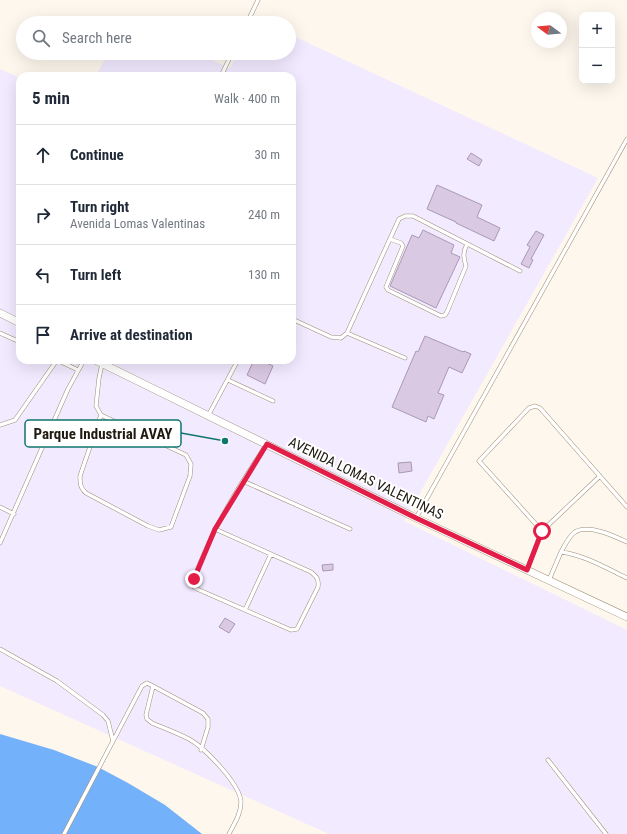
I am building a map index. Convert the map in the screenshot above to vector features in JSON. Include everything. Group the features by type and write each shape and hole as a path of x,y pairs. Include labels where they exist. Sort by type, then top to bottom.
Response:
{"street":[{"path":"0,313 16,321"},
{"name":"AVENIDA LOMAS VALENTINAS","path":"102,364 416,518 627,617"}],"lane":[{"path":"250,16 257,1 252,0"},
{"path":"223,72 229,60"},
{"path":"416,518 627,139"},
{"path":"296,321 332,337 341,338 348,333 399,219 405,216 413,216 520,271"},
{"path":"390,239 401,243 403,246 386,287 388,290 441,316 445,315 447,312 466,266 464,252 467,244"},
{"path":"0,332 16,340"},
{"path":"348,333 405,358"},
{"path":"0,425 15,420 54,364"},
{"path":"65,364 78,370"},
{"path":"0,543 68,389 82,364"},
{"path":"101,416 80,476 80,483 83,490 148,526 159,530 171,527 190,476 191,464 186,455 101,416 96,406 102,364"},
{"path":"208,416 236,364"},
{"path":"228,380 273,401"},
{"path":"542,531 479,461 529,408 535,406 540,408 627,507"},
{"path":"215,529 310,572 317,577 319,582 318,587 300,624 295,630 291,630 197,590 194,587 196,572 215,529 267,444"},
{"path":"527,570 542,531 600,476"},
{"path":"243,481 350,529"},
{"path":"0,507 14,514"},
{"path":"549,580 561,552 575,532 590,529 612,535 627,542"},
{"path":"561,552 580,557 627,578"},
{"path":"245,610 271,554"},
{"path":"0,649 57,681 103,715 108,720 113,741"},
{"path":"64,834 142,686 147,683 203,713 208,719 208,727 202,750"},
{"path":"153,686 146,715 147,719 152,723 190,740 231,779 239,791 241,802 240,812 229,834"},
{"path":"548,760 606,834"}],"shaded area":[{"path":"296,37 598,178 404,521 627,630 627,834 329,834 0,686 0,69 16,76 16,364 296,364 296,72 98,72 104,60 212,60 230,68 234,60 296,60"}],"water":[{"path":"0,734 54,750 98,767 165,805 202,834 0,834"}],"building":[{"path":"471,153 482,160 479,166 467,159"},
{"path":"437,185 482,205 477,217 500,228 494,241 427,209"},
{"path":"423,230 454,245 451,253 460,257 436,308 390,286 412,235 419,238"},
{"path":"536,231 544,235 531,259 533,260 529,268 521,264 530,247 527,245"},
{"path":"425,336 471,354 462,373 449,367 438,393 444,395 434,419 428,416 426,422 392,407 416,351 418,352"},
{"path":"252,364 269,364 273,366 265,384 247,375"},
{"path":"411,462 412,471 399,473 398,463"},
{"path":"333,564 333,570 323,571 322,565"},
{"path":"225,618 235,624 229,633 219,627"}],"place":[{"name":"Parque Industrial AVAY","path":"225,441"}],"route":[{"path":"194,579 215,529 267,444 416,518 527,570 542,531"}]}
